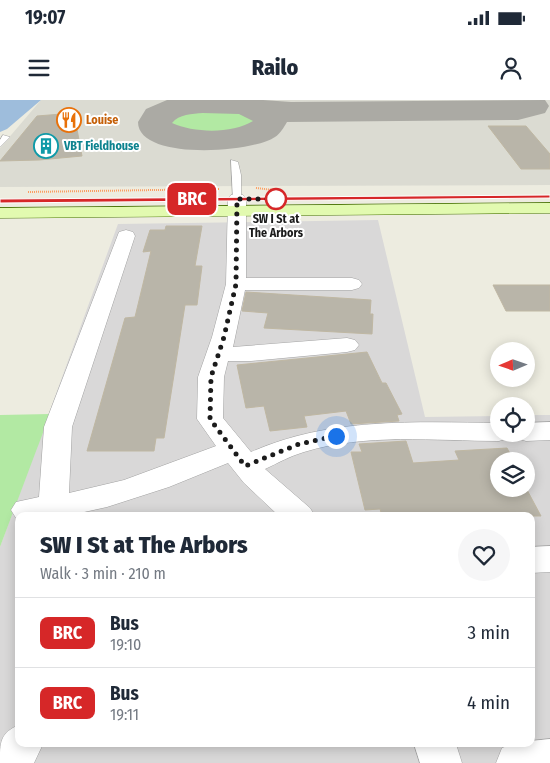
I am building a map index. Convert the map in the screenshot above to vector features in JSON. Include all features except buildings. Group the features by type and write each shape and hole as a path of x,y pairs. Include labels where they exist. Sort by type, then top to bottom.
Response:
{"main road":[{"path":"0,213 550,196"},
{"path":"0,201 550,208"}],"street":[{"path":"237,205 236,284 219,354 211,377 210,419 239,458 295,512"},
{"path":"126,236 58,428 54,488 41,509 78,504 177,473 336,436 396,432 490,432"},
{"path":"236,284 352,284"},
{"path":"219,354 251,354 347,345"},
{"path":"535,432 550,431"},
{"path":"535,560 550,559"},
{"path":"9,763 20,747"},
{"path":"436,747 441,763"},
{"path":"517,763 550,760"}],"lane":[{"path":"0,145 6,137"},
{"path":"234,162 237,175 237,205"}],"shaded area":[{"path":"41,100 550,100 550,185 0,187 0,148"},
{"path":"378,220 425,417 490,416 490,442 535,442 535,415 550,415 550,763 0,763 0,547 118,224"}],"green space":[{"path":"204,106 226,106 248,110 260,118 259,123 239,133 214,137 188,135 167,127 165,122 172,114"},
{"path":"50,414 0,547 0,415"}],"water":[{"path":"0,100 41,100 7,129 0,132"}],"taxiway":[{"path":"245,100 247,105 274,112 518,110 533,106 529,100"},
{"path":"218,103 254,108 267,115 271,120 265,129 253,135 238,139 220,140 202,140 170,135 160,131 155,126 158,116 164,112 183,106 218,103"}],"bus line":[{"name":"BRC","path":"0,201 550,196"}],"place":[{"name":"Louise","path":"69,120"},
{"name":"VBT Fieldhouse","path":"46,146"},
{"name":"SW I St at The Arbors","path":"276,199"}],"route":[{"path":"276,199 237,199 236,284 224,337 211,377 210,419 245,466 299,444 336,436"}]}
